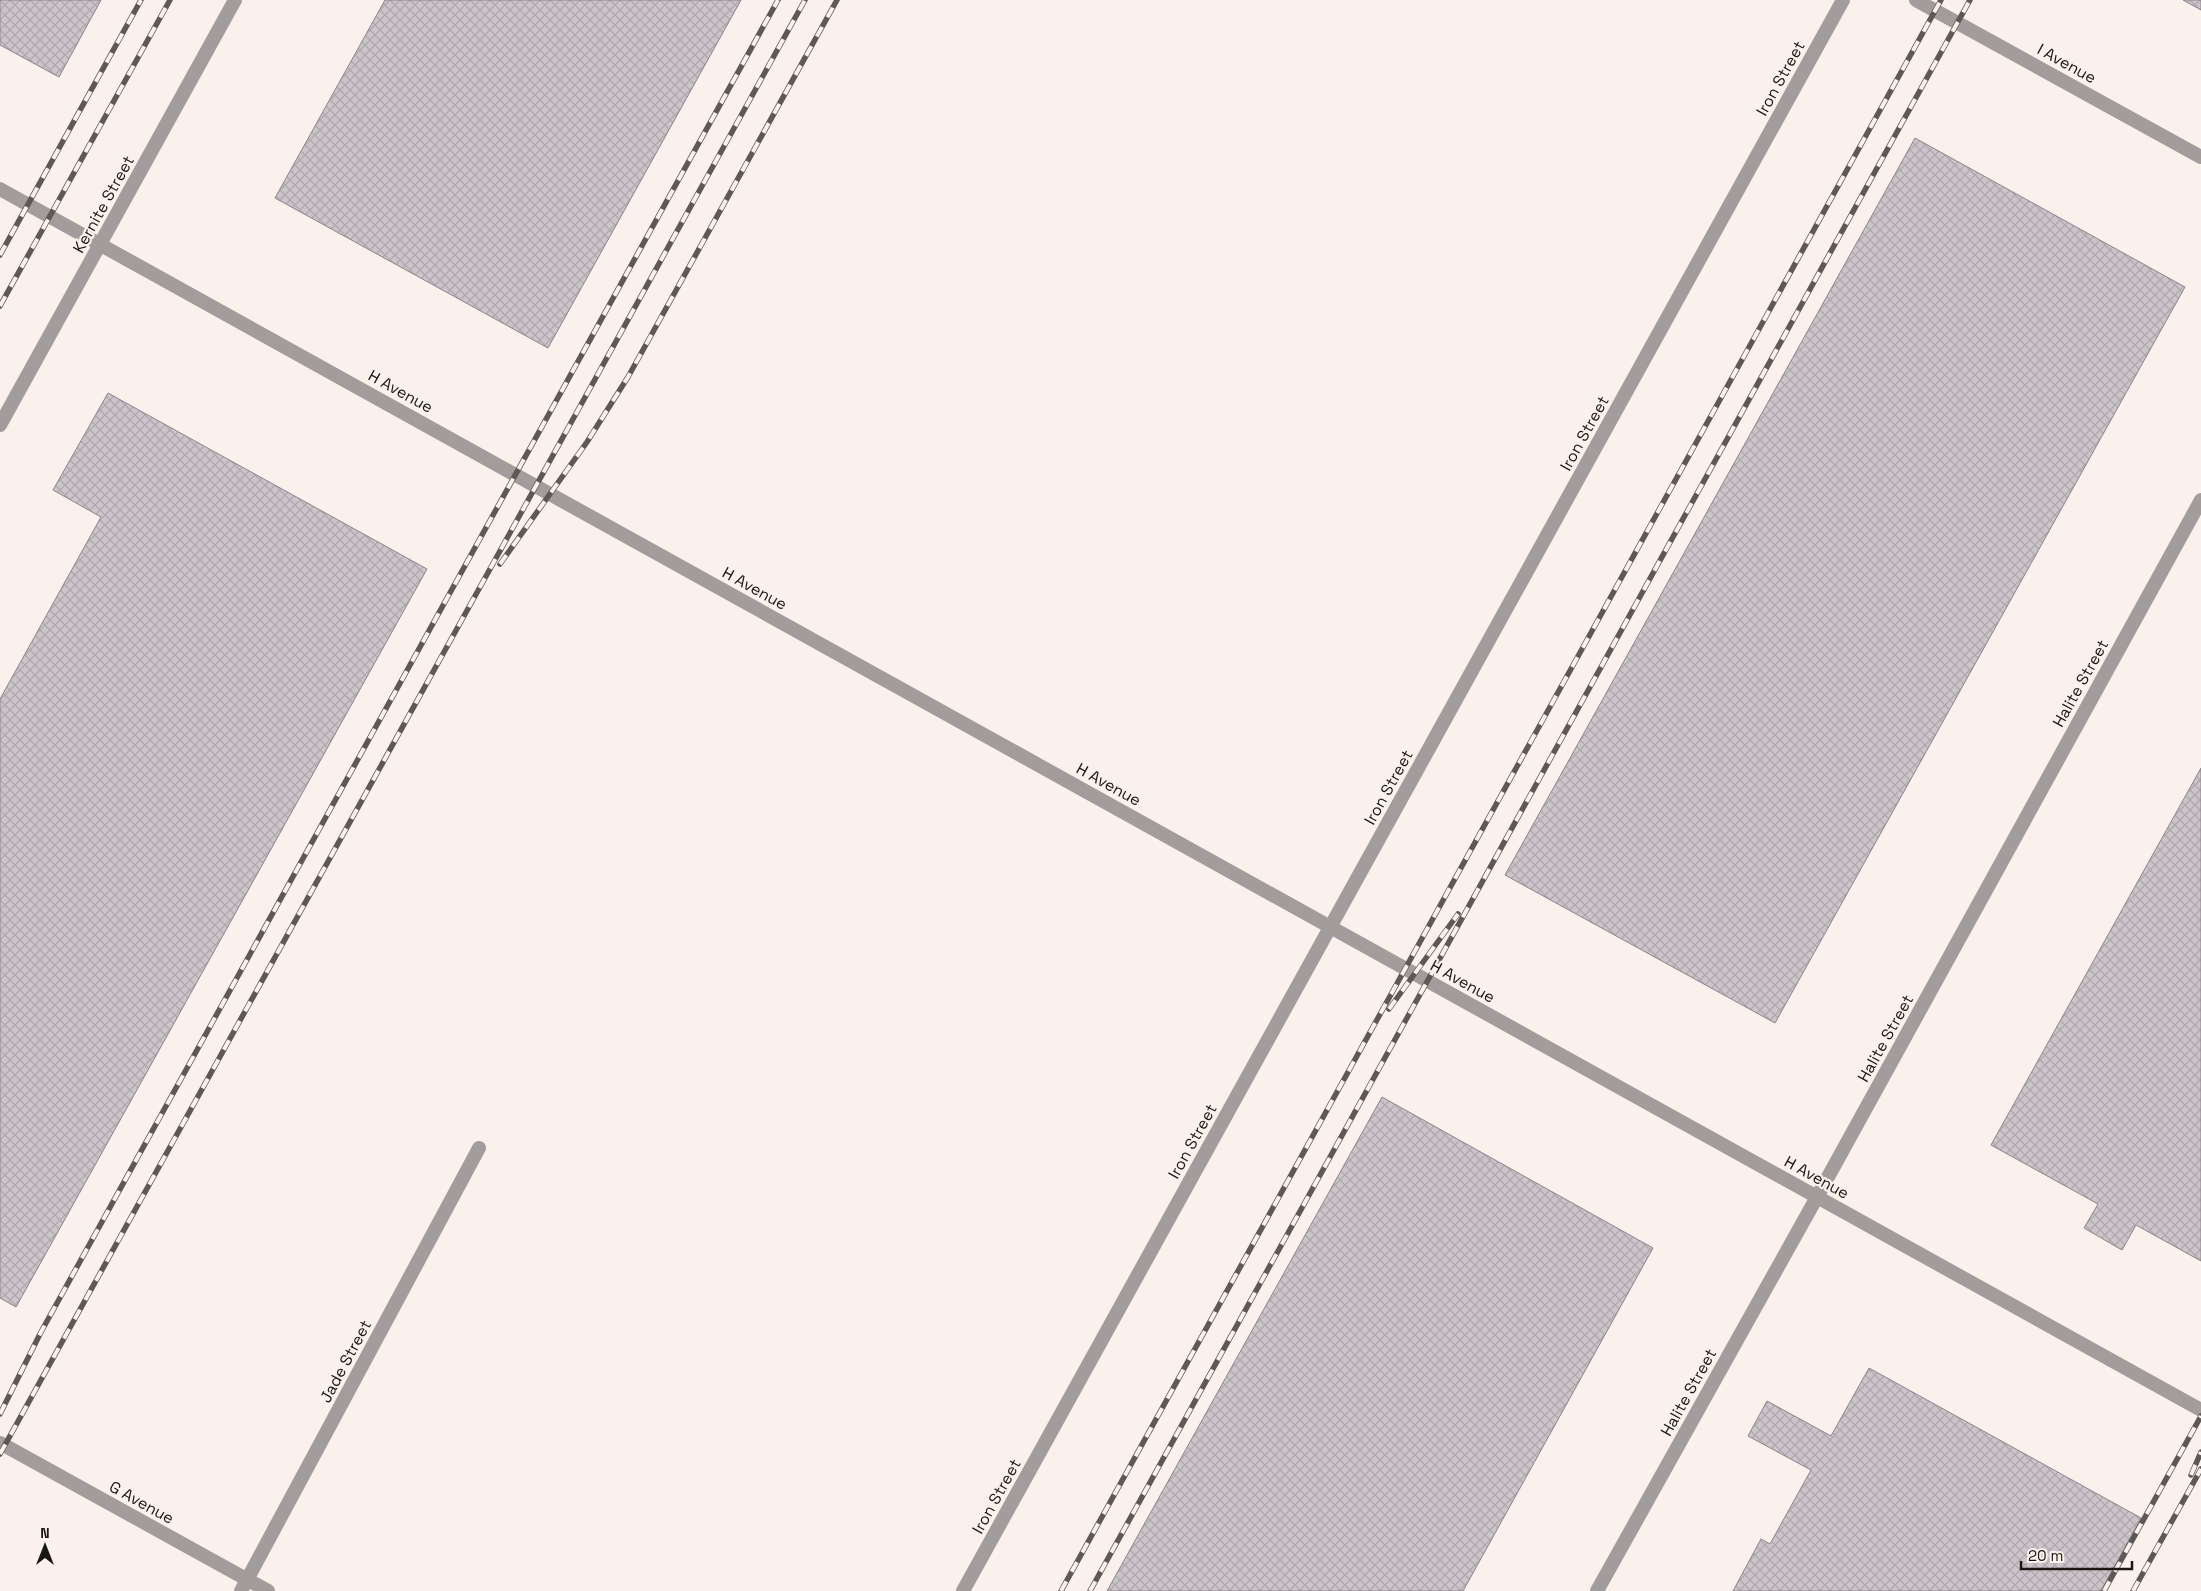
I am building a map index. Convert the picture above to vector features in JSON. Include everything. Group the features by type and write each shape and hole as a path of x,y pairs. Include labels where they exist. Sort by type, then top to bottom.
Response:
{"street":[{"name":"Kernite Street","path":"0,425 235,0"},
{"name":"Iron Street","path":"963,1591 1843,0"},
{"name":"I Avenue","path":"1916,0 2201,157"},
{"name":"H Avenue","path":"0,189 2201,1410"},
{"name":"Halite Street","path":"1597,1591 1817,1197 2201,500"},
{"name":"Jade Street","path":"244,1585 479,1148"},
{"name":"G Avenue","path":"0,1443 244,1585 268,1591"}],"building":[{"path":"0,0 101,0 59,77 0,45"},
{"path":"385,0 741,0 548,348 275,198"},
{"path":"2183,0 2201,0 2201,10"},
{"path":"1915,138 2185,287 1775,1023 1505,875"},
{"path":"108,393 427,569 16,1307 0,1298 0,699 101,517 53,490"},
{"path":"2201,768 2201,1261 2136,1225 2122,1250 2084,1228 2098,1204 1991,1145"},
{"path":"1382,1097 1653,1248 1463,1591 1107,1591"},
{"path":"1869,1368 2141,1518 2101,1591 1733,1591 1761,1539 1770,1544 1811,1470 1748,1436 1767,1401 1831,1436"}],"railway":[{"path":"0,255 141,0"},
{"path":"0,306 170,0"},
{"path":"0,1414 41,1332 778,0"},
{"path":"0,1454 805,0"},
{"path":"500,564 587,442 628,377 837,0"},
{"path":"1061,1591 1941,0"},
{"path":"1090,1591 1970,0"},
{"path":"1389,1009 1458,914"},
{"path":"2104,1591 2201,1416"},
{"path":"2191,1475 2201,1452"},
{"path":"2133,1591 2201,1469"}]}
